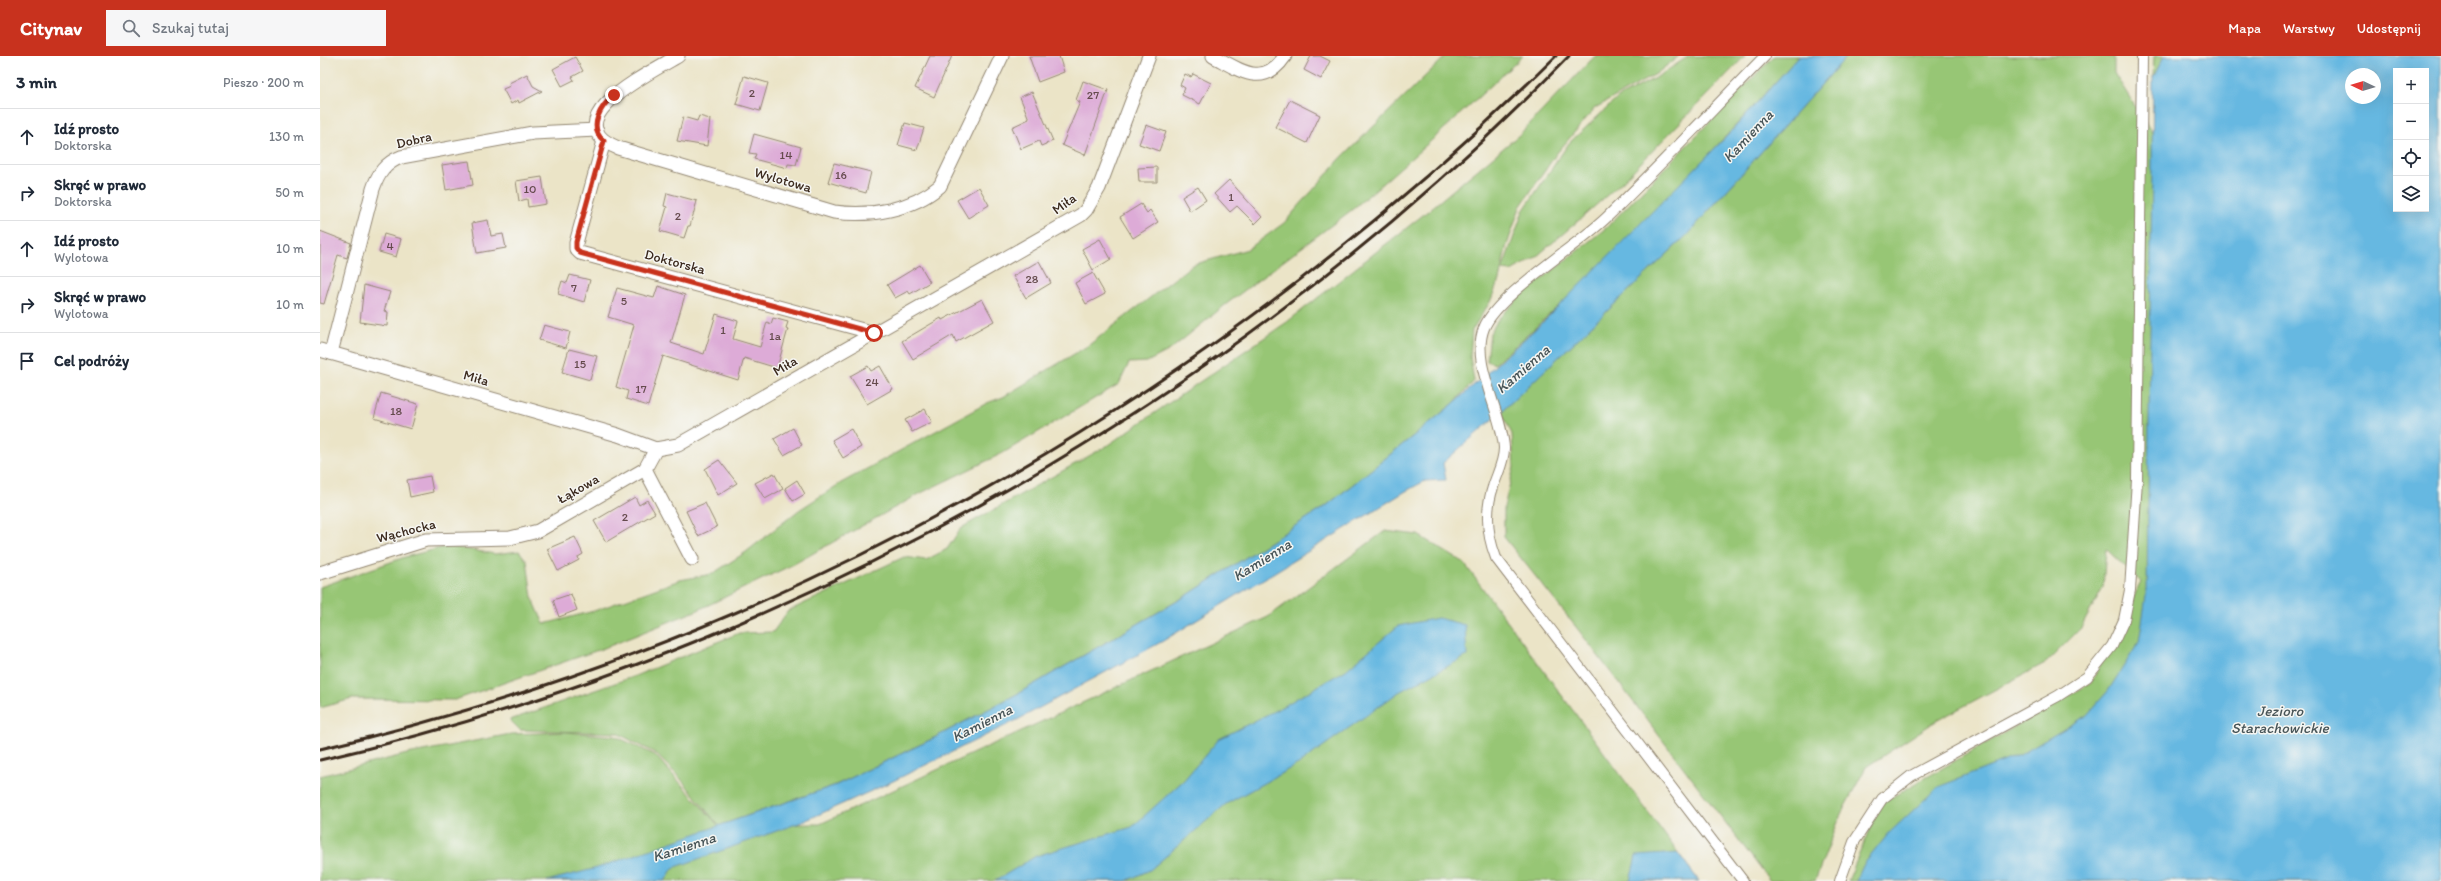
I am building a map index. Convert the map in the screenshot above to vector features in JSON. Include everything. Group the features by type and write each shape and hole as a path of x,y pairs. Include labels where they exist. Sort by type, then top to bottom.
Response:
{"street":[{"path":"604,141 597,130 596,120 600,110 610,98 678,56"},
{"name":"Wylotowa","path":"604,141 618,148 834,212 859,215 877,212 918,200 930,194 940,186 1002,56"},
{"name":"Miła","path":"326,351 618,435 656,449 681,444 980,273 1086,210 1099,188 1149,56"},
{"path":"1214,56 1249,74 1267,73 1285,56"},
{"path":"1743,881 1496,558 1488,538 1488,513 1492,488 1501,466 1504,447 1480,346 1484,327 1506,300 1605,219 1765,56"},
{"path":"1840,881 1854,842 1882,799 1910,776 2058,696 2087,676 2112,646 2124,620 2130,590 2137,480 2142,56"},
{"name":"Dobra","path":"326,351 373,189 379,173 390,163 401,157 533,134 597,130"},
{"name":"Doktorska","path":"604,141 576,242 576,248 580,253 874,333"},
{"path":"656,449 645,469 692,559"},
{"name":"Łąkowa","path":"526,535 538,531 645,469"},
{"name":"Wąchocka","path":"320,573 426,540 510,538 526,535"}],"green space":[{"path":"1446,56 1523,56 1432,140 1353,209 1225,305 1170,350 1147,362 1129,363 1119,384 1003,453 921,493 794,564 698,610 607,647 455,700 352,699 320,708 320,587 405,557 448,546 495,554 519,551 527,561 532,597 544,624 594,611 680,580 712,574 746,552 799,510 841,483 987,403 1003,397 1089,345 1192,265 1248,249 1284,223 1341,158"},
{"path":"1595,56 1679,56 1656,74 1595,108 1557,153 1520,207 1506,248 1499,280 1490,302 1472,330 1470,357 1474,381 1453,404 1326,506 1186,596 1017,694 932,739 836,785 721,825 820,824 1268,617 1385,531 1418,535 1464,563 1699,881 320,881 320,776 407,754 511,734 566,732 615,736 655,755 719,826 680,778 655,753 617,733 520,730 510,720 635,676 739,633 773,632 788,611 904,557 926,560 947,549 961,528 1105,447 1287,322 1423,215 1519,135"},
{"path":"1689,56 1745,56 1623,181 1585,215 1536,257 1511,271 1502,270 1523,211 1569,143 1619,97 1657,77"},
{"path":"1774,56 1799,56 1652,214 1575,291 1495,364 1487,361 1490,333 1500,317 1522,295 1606,228"},
{"path":"1847,56 2114,56 2114,73 2441,585 2441,881 1848,881 1880,804 2091,683 2141,582 2106,549 2103,587 2081,628 2047,662 1936,721 1866,767 1841,814 1815,881 1770,881 1580,632 1504,537 1504,507 1514,467 1512,434 1501,412 1686,236"},
{"path":"2154,56 2164,56 2153,78"}],"water":[{"name":"Kamienna","path":"1799,56 1847,56 1686,236 1501,412 1443,463 1446,480 1425,481 1406,491 1163,641 1019,719 889,783 802,822 673,868 665,881 547,881 597,868 836,785 932,739 1017,694 1186,596 1326,506 1453,404 1544,321 1727,136"},
{"name":"Jezioro Starachowickie","path":"2164,56 2441,56 2441,881 1856,881 1864,864 1889,833 1938,787 2020,755 2086,716 2108,691 2139,642 2147,589 2153,78"},
{"path":"1438,618 1465,625 1467,656 1399,692 1300,763 1226,804 1150,870 1126,881 995,881 1036,856 1132,827 1184,780 1219,739 1280,708 1346,670 1398,626"},
{"path":"1678,853 1699,881 1630,881 1636,856"}],"building":[{"path":"930,56 952,56 934,97 915,88"},
{"path":"1029,56 1059,56 1064,72 1038,82"},
{"path":"1311,56 1320,56 1330,61 1321,79 1304,70"},
{"path":"575,57 583,71 572,77 574,80 562,86 553,69"},
{"path":"527,74 533,86 542,91 519,103 518,100 511,104 503,89 510,86 509,83"},
{"path":"1185,74 1191,77 1193,74 1211,83 1200,104 1182,95 1185,88 1180,85"},
{"path":"744,76 768,83 760,111 736,104"},
{"path":"1083,81 1108,90 1085,155 1062,145 1080,102 1076,100"},
{"path":"1032,92 1053,141 1041,146 1039,141 1021,149 1012,127 1029,119 1020,97"},
{"path":"1290,100 1320,115 1307,143 1275,127"},
{"path":"699,116 710,119 707,146 677,141 683,117 697,121"},
{"path":"905,123 924,128 917,150 898,145"},
{"path":"1146,125 1166,132 1159,151 1139,144"},
{"path":"754,134 801,147 796,165 788,164 787,168 754,159 756,154 749,153"},
{"path":"469,161 473,185 446,190 442,165"},
{"path":"834,163 871,172 866,193 828,182"},
{"path":"1157,167 1157,182 1139,182 1138,168"},
{"path":"542,177 546,204 528,207 527,199 519,201 516,181"},
{"path":"1229,180 1262,217 1255,224 1237,206 1230,212 1214,194"},
{"path":"979,187 989,205 968,218 957,200"},
{"path":"1198,187 1206,200 1190,211 1182,197"},
{"path":"667,193 697,201 690,226 688,226 684,238 660,231 667,207 664,206"},
{"path":"1141,204 1147,213 1150,210 1158,222 1133,238 1120,217"},
{"path":"488,220 491,236 503,234 506,248 477,253 472,223"},
{"path":"320,231 351,243 347,258 338,255 324,304 320,303"},
{"path":"384,234 401,239 396,257 379,252"},
{"path":"1100,239 1111,259 1093,270 1082,249"},
{"path":"1039,261 1051,283 1026,298 1013,276"},
{"path":"920,265 930,282 910,294 908,291 895,298 887,285"},
{"path":"1093,273 1105,294 1086,304 1075,283"},
{"path":"570,275 590,280 584,302 558,294 562,281 567,283"},
{"path":"364,285 390,292 384,311 388,312 387,326 360,322"},
{"path":"658,286 685,295 671,343 704,354 716,314 738,321 733,339 760,347 767,322 771,324 773,318 788,322 786,328 788,329 777,368 744,358 738,380 663,356 648,406 626,399 628,391 616,387 634,325 608,317 617,288 654,298"},
{"path":"982,299 994,321 956,342 953,335 913,359 902,341 941,318 942,320"},
{"path":"544,325 570,332 566,348 539,340"},
{"path":"569,349 597,356 590,380 562,372"},
{"path":"868,366 871,371 880,366 893,389 867,404 850,376"},
{"path":"381,393 418,404 411,429 374,418"},
{"path":"925,409 932,422 912,432 905,420"},
{"path":"793,428 802,445 784,455 774,439"},
{"path":"851,429 861,447 843,458 832,440"},
{"path":"719,460 737,483 718,495 705,469"},
{"path":"774,473 783,489 765,499 755,483"},
{"path":"430,476 433,492 410,497 407,480"},
{"path":"797,480 805,494 793,501 785,488"},
{"path":"635,497 639,505 647,500 655,513 606,542 594,521"},
{"path":"705,503 717,527 698,536 686,511"},
{"path":"575,537 583,554 578,557 579,560 558,571 547,549"},
{"path":"571,594 577,610 559,617 553,600"}],"railway":[{"path":"320,749 495,702 664,642 828,571 986,488 1138,395 1284,292 1423,179 1556,56"},
{"path":"320,760 495,713 666,653 833,581 995,497 1150,402 1298,296 1438,181 1569,56"}],"route":[{"path":"614,95 600,110 596,120 597,130 600,137 604,141 576,242 576,248 580,253 874,333"}]}
